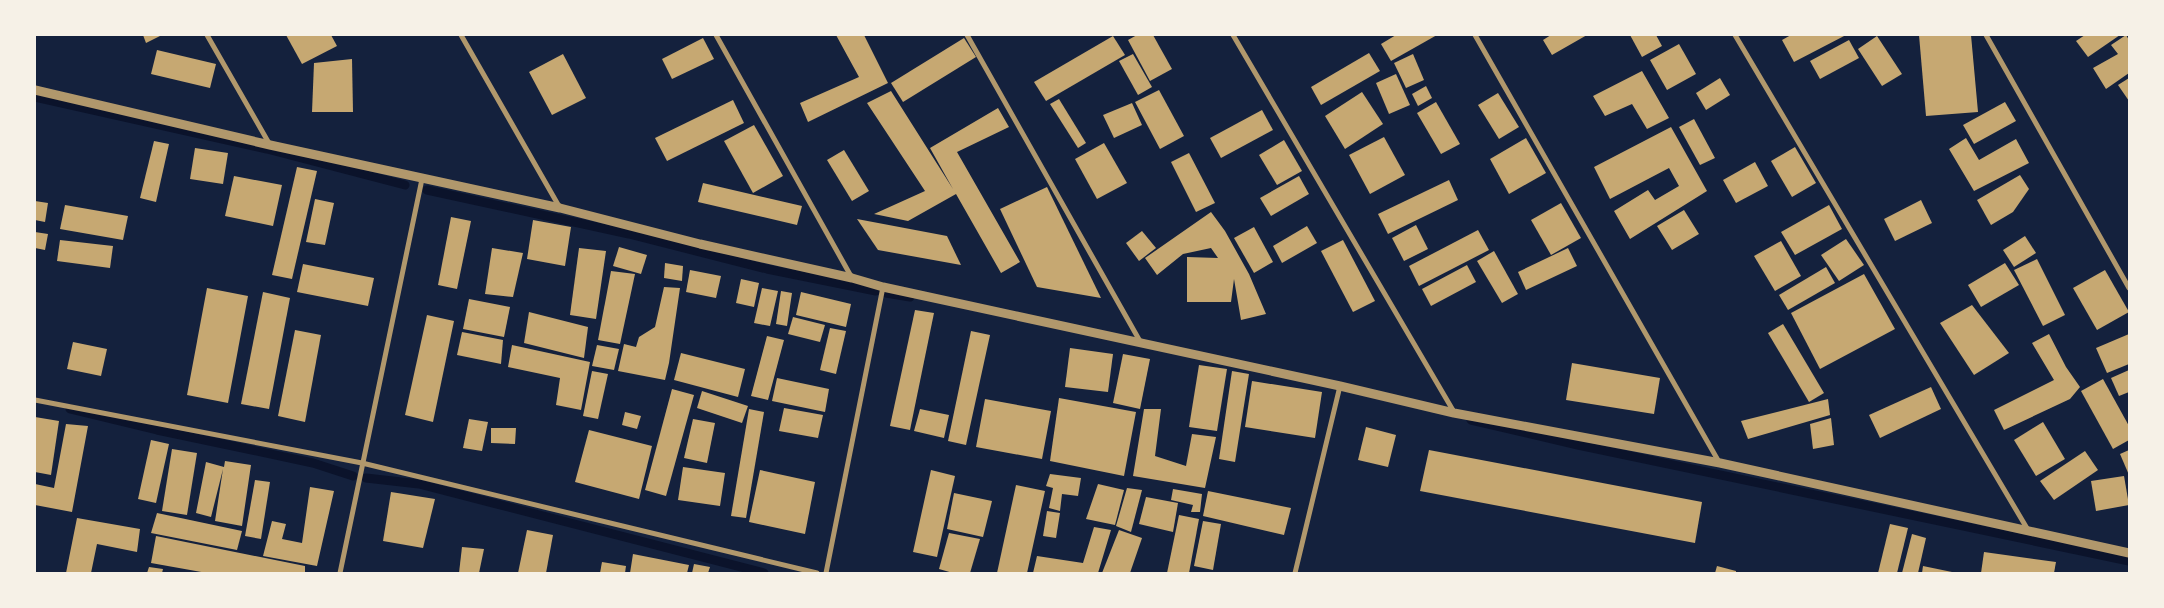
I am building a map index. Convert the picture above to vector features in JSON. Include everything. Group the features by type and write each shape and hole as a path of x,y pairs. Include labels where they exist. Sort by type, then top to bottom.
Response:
{"street":[{"path":"207,35 270,145"},
{"path":"461,35 560,208"},
{"path":"716,35 852,278"},
{"path":"967,35 1141,343"},
{"path":"1233,35 1454,413"},
{"path":"1476,35 1720,463"},
{"path":"1735,35 2028,530"},
{"path":"1986,35 2129,288"},
{"path":"35,90 270,145 560,208 700,244 852,278 883,287 1340,386 1454,413 1720,463 2129,553"},
{"path":"340,573 422,179"},
{"path":"826,573 883,287"},
{"path":"1295,573 1340,386"},
{"path":"35,400 362,463 817,573"}],"building":[{"path":"143,35 162,35 146,43"},
{"path":"286,35 331,35 337,46 302,64"},
{"path":"836,35 864,35 888,83 808,122 800,103 859,77"},
{"path":"1137,35 1153,35 1172,69 1150,81 1128,40"},
{"path":"1396,35 1437,35 1391,61 1381,44"},
{"path":"1551,35 1587,35 1552,55 1543,40"},
{"path":"1630,35 1656,35 1662,46 1642,57"},
{"path":"1791,35 1846,35 1794,62 1782,40"},
{"path":"1919,35 1971,35 1978,112 1926,116"},
{"path":"2085,35 2120,35 2088,57 2076,41"},
{"path":"2126,35 2129,40 2129,73 2106,89 2093,68 2118,54 2111,45"},
{"path":"1113,36 1125,55 1046,101 1034,82"},
{"path":"1877,36 1902,74 1882,86 1858,49"},
{"path":"703,38 714,59 672,79 662,59"},
{"path":"964,38 976,57 903,102 891,83"},
{"path":"1849,40 1859,58 1820,79 1810,61"},
{"path":"1679,44 1696,74 1667,90 1650,60"},
{"path":"157,50 216,64 210,88 151,74"},
{"path":"1369,53 1380,71 1321,105 1311,87"},
{"path":"563,54 586,98 552,115 529,72"},
{"path":"1133,54 1152,87 1138,95 1119,61"},
{"path":"1413,54 1424,80 1406,88 1394,63"},
{"path":"352,59 353,112 312,112 314,63"},
{"path":"1642,71 1669,118 1647,129 1632,104 1605,116 1593,96"},
{"path":"1396,74 1410,105 1389,114 1376,83"},
{"path":"1720,78 1730,95 1706,110 1696,93"},
{"path":"2129,78 2129,101 2118,85"},
{"path":"1426,86 1432,98 1418,106 1412,94"},
{"path":"1159,90 1184,136 1160,149 1135,102"},
{"path":"891,91 953,189 930,148 998,108 1009,127 957,152 1020,262 1001,273 956,194 908,221 874,214 925,191 867,103"},
{"path":"1362,92 1383,124 1345,149 1325,116"},
{"path":"1498,93 1519,127 1499,139 1478,105"},
{"path":"1059,99 1086,143 1078,148 1050,104"},
{"path":"733,100 744,123 667,161 655,138"},
{"path":"1436,102 1460,144 1441,154 1417,113"},
{"path":"2005,102 2016,121 1974,144 1963,125"},
{"path":"1132,103 1142,125 1114,138 1103,115"},
{"path":"1262,110 1273,130 1221,158 1210,138"},
{"path":"1694,119 1715,158 1700,165 1679,127"},
{"path":"754,125 783,176 753,193 724,141"},
{"path":"1671,127 1707,191 1630,239 1614,211 1648,190 1655,200 1679,186 1669,168 1610,199 1594,167"},
{"path":"1384,137 1405,175 1370,194 1349,155"},
{"path":"1526,138 1546,173 1509,194 1490,159"},
{"path":"1966,138 1979,160 2016,139 2029,163 1974,191 1949,149"},
{"path":"1284,140 1302,171 1277,185 1259,155"},
{"path":"154,141 169,144 156,202 140,198"},
{"path":"1104,143 1127,183 1097,199 1075,159"},
{"path":"1795,147 1816,183 1792,197 1771,161"},
{"path":"195,148 228,153 223,184 190,179"},
{"path":"844,150 869,191 852,201 827,160"},
{"path":"1189,153 1215,203 1196,212 1171,162"},
{"path":"1755,162 1768,186 1736,203 1723,180"},
{"path":"297,167 317,171 292,279 272,275"},
{"path":"2020,175 2029,189 2013,212 1991,225 1977,200"},
{"path":"234,176 282,185 273,226 225,216"},
{"path":"1299,176 1309,194 1271,216 1260,198"},
{"path":"1449,180 1458,200 1388,234 1378,214"},
{"path":"703,183 802,206 797,225 698,202"},
{"path":"1047,187 1101,298 1037,287 1000,209"},
{"path":"315,199 334,203 325,245 306,242"},
{"path":"1921,200 1932,223 1895,241 1884,219"},
{"path":"35,201 48,203 45,222 35,220"},
{"path":"1561,203 1581,238 1551,255 1531,220"},
{"path":"65,205 128,216 123,240 60,229"},
{"path":"1829,205 1842,229 1795,255 1781,232"},
{"path":"1684,210 1699,234 1672,250 1657,226"},
{"path":"1211,212 1225,231 1249,274 1266,314 1241,320 1234,279 1231,302 1187,302 1187,257 1218,258 1211,248 1183,254 1157,275 1145,258"},
{"path":"451,217 471,221 457,289 438,285"},
{"path":"857,219 947,236 961,265 878,250"},
{"path":"533,220 571,227 565,266 527,259"},
{"path":"1416,225 1428,249 1404,261 1392,238"},
{"path":"1307,226 1317,243 1282,263 1273,246"},
{"path":"1254,227 1273,262 1254,273 1234,238"},
{"path":"1478,230 1489,250 1419,286 1409,266"},
{"path":"1142,231 1156,248 1139,261 1126,243"},
{"path":"35,232 48,234 45,250 35,248"},
{"path":"2025,236 2036,253 2014,267 2003,250"},
{"path":"1846,239 1864,265 1839,281 1821,255"},
{"path":"60,240 113,246 110,268 57,261"},
{"path":"1343,240 1375,301 1353,312 1321,251"},
{"path":"1781,241 1801,276 1775,291 1754,256"},
{"path":"619,247 647,255 641,274 613,266"},
{"path":"492,248 523,253 513,297 485,294"},
{"path":"579,248 606,251 596,319 570,315"},
{"path":"1568,248 1577,266 1526,290 1518,272"},
{"path":"1494,251 1518,294 1502,303 1477,261"},
{"path":"2037,259 2065,315 2043,326 2014,270"},
{"path":"665,263 683,266 682,281 664,278"},
{"path":"2005,263 2019,285 1981,307 1968,285"},
{"path":"303,264 374,278 368,306 297,292"},
{"path":"1467,265 1476,282 1431,306 1422,289"},
{"path":"1826,267 1835,283 1788,310 1779,295"},
{"path":"690,270 721,276 716,298 686,292"},
{"path":"2105,270 2129,312 2097,330 2073,288"},
{"path":"611,271 635,274 620,344 598,340"},
{"path":"1864,274 1895,329 1820,369 1791,313"},
{"path":"741,279 759,283 754,307 736,303"},
{"path":"664,287 680,288 665,380 618,371 624,344 636,347 639,337 655,327"},
{"path":"207,288 248,296 228,403 187,395"},
{"path":"762,288 778,291 770,326 754,323"},
{"path":"781,291 792,293 787,326 776,324"},
{"path":"263,292 290,298 269,409 241,404"},
{"path":"801,292 851,304 846,327 796,315"},
{"path":"469,299 510,307 504,337 463,329"},
{"path":"1972,305 2009,353 1974,375 1940,323"},
{"path":"915,310 934,313 910,430 890,426"},
{"path":"529,312 588,327 584,358 524,343"},
{"path":"427,315 454,321 433,422 405,415"},
{"path":"793,317 825,325 820,342 788,334"},
{"path":"1783,324 1824,393 1809,402 1768,333"},
{"path":"830,328 846,331 836,374 820,370"},
{"path":"295,330 321,335 305,422 278,416"},
{"path":"971,331 990,335 966,445 948,441"},
{"path":"462,332 503,340 501,364 457,355"},
{"path":"2049,334 2066,367 2080,387 2070,399 2004,430 1994,410 2054,380 2032,343"},
{"path":"2129,334 2129,364 2107,373 2096,348"},
{"path":"767,336 784,340 768,400 751,396"},
{"path":"73,342 107,349 101,376 67,369"},
{"path":"512,345 590,362 581,410 556,405 560,378 508,367"},
{"path":"597,345 619,349 614,370 592,366"},
{"path":"1070,348 1113,354 1108,392 1065,387"},
{"path":"681,353 745,369 738,397 674,380"},
{"path":"1123,354 1150,359 1140,409 1113,403"},
{"path":"1572,363 1660,378 1654,414 1566,400"},
{"path":"1199,365 1227,369 1217,431 1189,427"},
{"path":"2129,370 2129,392 2119,396 2111,378"},
{"path":"592,371 608,374 598,419 583,416"},
{"path":"1232,371 1249,374 1235,462 1219,459"},
{"path":"777,378 829,389 825,412 772,401"},
{"path":"2103,379 2129,426 2129,440 2113,449 2081,391"},
{"path":"1252,381 1322,392 1315,438 1245,427"},
{"path":"1931,387 1941,409 1880,438 1869,415"},
{"path":"672,389 694,395 666,496 645,490"},
{"path":"702,391 748,406 742,423 697,408"},
{"path":"1059,398 1136,412 1124,476 1050,461"},
{"path":"985,399 1051,411 1042,459 976,447"},
{"path":"1828,399 1830,415 1748,439 1741,421"},
{"path":"784,408 823,415 818,438 779,431"},
{"path":"749,409 764,412 746,518 731,516"},
{"path":"920,409 949,415 944,438 914,431"},
{"path":"1144,409 1161,409 1155,456 1186,466 1192,434 1216,437 1205,488 1133,476"},
{"path":"625,412 641,416 637,429 622,425"},
{"path":"35,417 59,421 51,475 35,472"},
{"path":"1831,418 1834,445 1813,449 1810,424"},
{"path":"469,419 488,422 482,451 463,448"},
{"path":"693,419 715,423 707,463 684,458"},
{"path":"2043,422 2065,459 2036,476 2014,440"},
{"path":"66,424 88,426 72,512 35,505 35,484 54,488"},
{"path":"1366,427 1396,435 1388,467 1358,460"},
{"path":"491,428 516,428 515,444 491,443"},
{"path":"589,430 652,446 639,499 575,482"},
{"path":"151,440 169,444 156,503 138,499"},
{"path":"172,449 197,453 187,515 162,511"},
{"path":"1429,450 1702,502 1695,543 1420,491"},
{"path":"2129,450 2129,475 2120,454"},
{"path":"2085,451 2098,470 2054,500 2040,481"},
{"path":"225,461 251,465 242,526 215,521 223,469 211,517 196,513 206,462 224,467"},
{"path":"683,467 725,473 720,506 678,500"},
{"path":"760,470 815,482 805,534 749,522"},
{"path":"931,470 955,476 937,557 913,552"},
{"path":"1050,474 1081,478 1078,496 1062,494 1060,511 1049,508 1053,488 1046,486"},
{"path":"2124,476 2129,505 2096,511 2091,481"},
{"path":"255,480 270,482 261,539 245,536"},
{"path":"1098,484 1124,490 1115,525 1086,519"},
{"path":"1016,485 1045,491 1027,573 997,573"},
{"path":"310,487 334,491 317,566 263,556 272,521 286,524 282,539 302,543"},
{"path":"1127,488 1142,490 1131,532 1116,526"},
{"path":"1173,489 1202,494 1200,512 1191,512 1193,505 1171,500"},
{"path":"1208,491 1291,508 1284,535 1203,516"},
{"path":"391,492 435,499 423,548 383,541"},
{"path":"954,493 992,501 983,537 947,529"},
{"path":"1146,497 1178,503 1173,532 1139,524"},
{"path":"1047,511 1060,513 1056,538 1043,536"},
{"path":"157,513 242,531 237,550 151,533"},
{"path":"1179,515 1199,519 1189,573 1167,573"},
{"path":"77,518 140,529 137,552 97,544 91,573 66,573"},
{"path":"1203,521 1221,524 1213,570 1194,566"},
{"path":"1890,524 1908,528 1897,573 1878,573"},
{"path":"1094,527 1111,530 1098,573 1033,573 1037,556 1083,563"},
{"path":"527,530 553,535 546,573 518,573"},
{"path":"1119,530 1142,538 1130,573 1102,573"},
{"path":"949,533 980,539 970,573 953,573 939,569"},
{"path":"1912,534 1926,538 1918,573 1902,573"},
{"path":"156,536 305,566 305,573 207,573 151,563"},
{"path":"462,547 484,549 479,573 459,573"},
{"path":"1984,552 2056,562 2054,573 1981,573"},
{"path":"633,554 689,565 687,573 630,573"},
{"path":"602,562 626,566 625,573 600,573"},
{"path":"694,564 710,567 708,573 692,573"},
{"path":"1717,566 1736,571 1736,573 1715,573"},
{"path":"1923,566 1952,572 1952,573 1922,573"},
{"path":"149,567 163,569 162,573 147,573"}],"waterway":[{"path":"35,97 267,149 405,185"},
{"path":"427,190 629,234 767,269 876,291"},
{"path":"886,293 910,297"},
{"path":"70,409 157,430 313,463 353,476"},
{"path":"1471,420 1578,445 2129,561"},
{"path":"366,478 419,484 764,573"}]}
